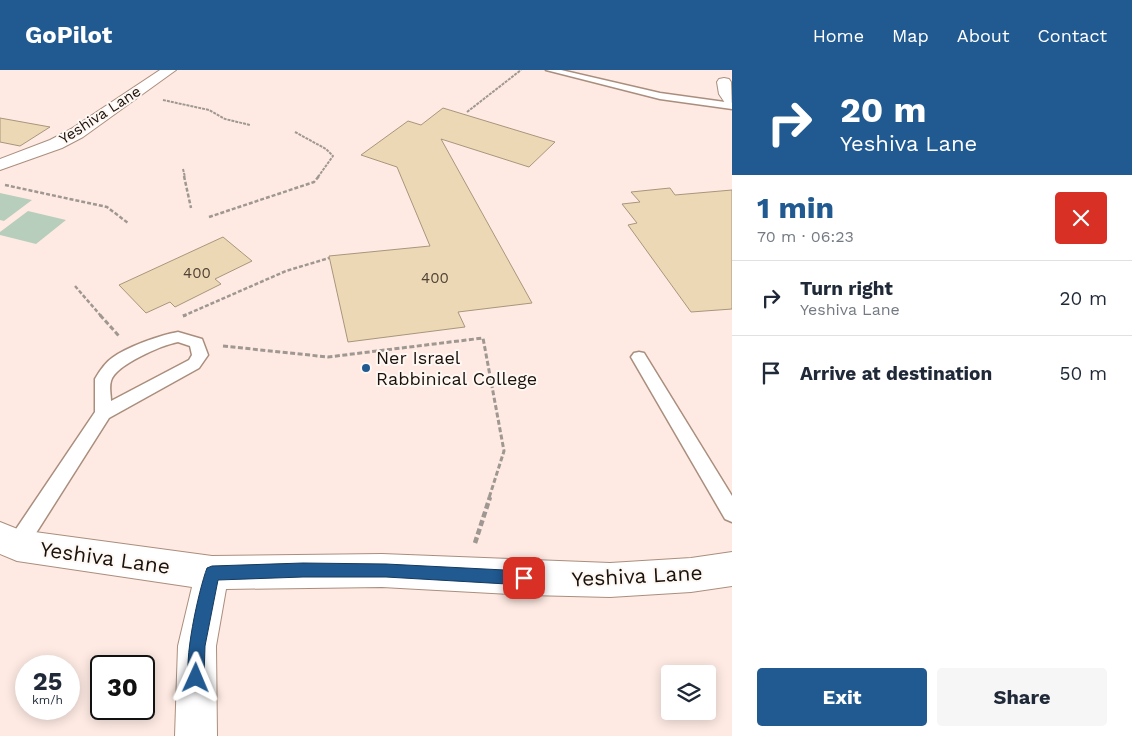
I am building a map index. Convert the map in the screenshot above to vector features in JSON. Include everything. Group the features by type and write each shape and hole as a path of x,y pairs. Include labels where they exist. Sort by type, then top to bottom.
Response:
{"street":[{"name":"Yeshiva Lane","path":"0,165 56,144 77,133 169,70"},
{"path":"724,82 726,94 732,104"},
{"name":"Yeshiva Lane","path":"9,541 71,554 212,573 386,570 601,582 698,576 732,569"},
{"path":"196,736 197,646 212,573"}],"lane":[{"path":"550,70 660,96 732,104"},
{"path":"9,541 103,413 194,364 200,356 197,343 178,337 166,339 117,362 103,379 103,413"},
{"path":"639,358 732,513"}],"path":[{"path":"467,112 520,70"},
{"path":"134,94 209,110 225,119 250,125"},
{"path":"209,217 314,182 333,156 326,149 295,132"},
{"path":"183,169 190,208"},
{"path":"0,184 107,207 128,223"},
{"path":"178,318 286,271 330,258"},
{"path":"75,286 124,341"},
{"path":"214,345 328,357 483,338 504,451 473,551"}],"shaded area":[{"name":"Ner Israel Rabbinical College","path":"0,70 732,70 732,736 0,736"}],"green space":[{"path":"0,193 32,200 4,221 0,220"},
{"path":"28,211 66,220 36,244 0,235 0,232"}],"building":[{"path":"443,108 555,142 529,167 441,139 532,303 458,312 465,327 348,342 329,256 430,246 397,167 361,155 408,121 421,125"},
{"path":"0,118 50,127 20,146 0,142"},
{"path":"670,188 675,195 732,190 732,309 691,312 628,225 637,223 622,204 640,202 631,192"},
{"path":"223,237 252,261 215,279 221,284 175,307 170,302 146,313 119,285"}],"place":[{"name":"Ner Israel Rabbinical College","path":"366,368"}],"route":[{"path":"196,678 197,646 212,573 386,570 524,578"}]}
